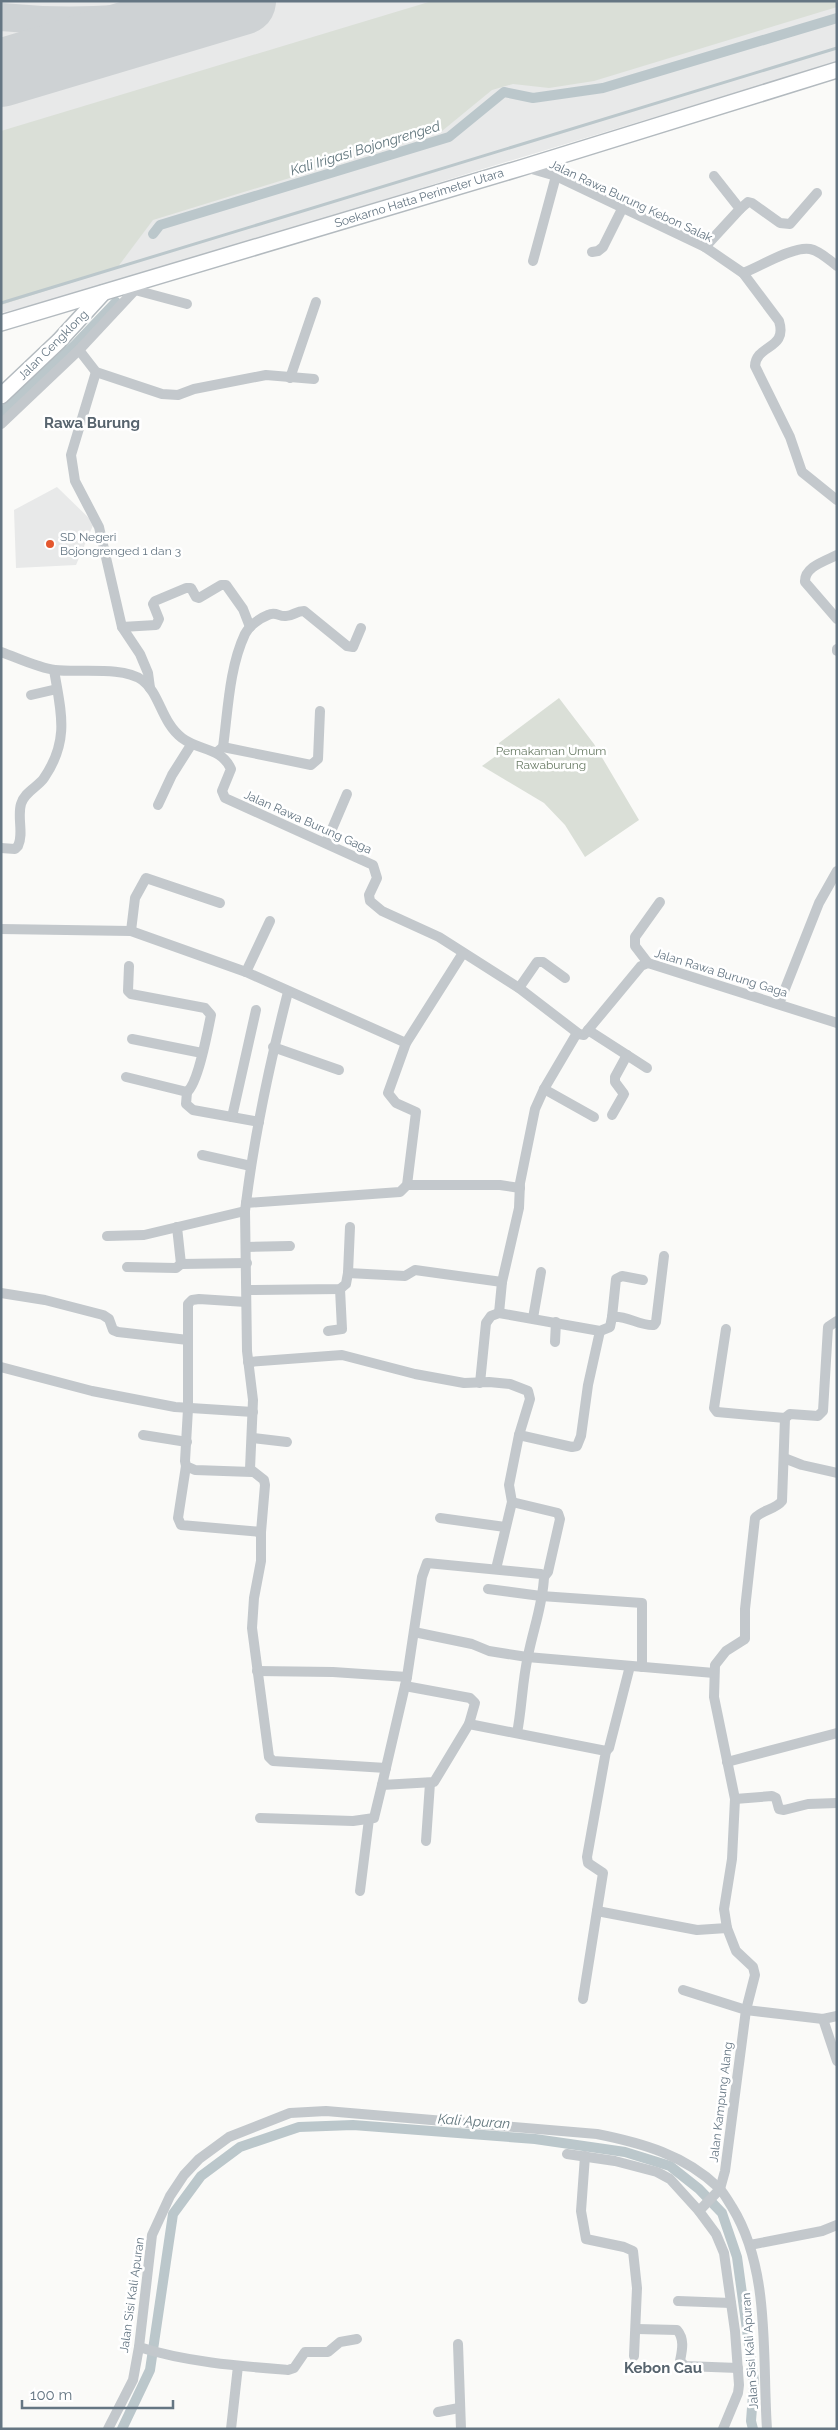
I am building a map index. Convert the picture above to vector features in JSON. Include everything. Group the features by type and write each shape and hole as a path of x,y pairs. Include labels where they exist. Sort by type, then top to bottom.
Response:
{"main road":[{"name":"Soekarno Hatta Perimeter Utara","path":"1,323 103,293 134,287 837,70"},
{"name":"Jalan Cengklong","path":"1,396 59,341 103,293"}],"street":[{"name":"Jalan Rawa Burung Kebon Salak","path":"524,167 556,176 705,247 743,274 779,322 782,331 780,339 757,356 754,366 790,437 802,472 837,500"},
{"path":"532,261 556,176"},
{"path":"714,176 740,209"},
{"path":"705,247 748,202 780,223 790,224 817,194"},
{"path":"592,252 601,250 622,209"},
{"path":"743,274 796,249 809,249 819,253 837,266"},
{"path":"1,424 79,350 134,287 187,304"},
{"path":"290,378 316,302"},
{"path":"79,350 96,372 162,394 178,395 194,389 266,375 314,379"},
{"path":"96,372 71,455 75,481 99,527 122,627 140,654 148,673 150,688 171,730 191,745 311,765 318,759 320,711"},
{"path":"837,555 808,571 805,577 805,582 837,619"},
{"path":"122,627 156,625 159,619 153,604 155,601 186,588 191,588 196,597 200,598 222,585 226,585 243,609 250,627"},
{"path":"220,750 236,665 245,634 250,627 269,614 276,613 282,616 289,616 297,611 304,611 347,646 353,647 361,628"},
{"path":"1,652 54,670 116,673 137,677 150,688"},
{"path":"1,848 15,849 18,846 20,804 27,794 42,780 56,758 62,735 62,718 54,670"},
{"path":"31,695 57,689"},
{"path":"158,805 172,774 191,745"},
{"name":"Jalan Rawa Burung Gaga","path":"220,750 231,769 222,791 225,798 373,865 377,872 377,878 369,895 370,901 375,906 403,921 423,928 519,988 577,1033"},
{"path":"326,843 347,794"},
{"path":"779,1004 819,903 837,870"},
{"path":"131,931 135,898 146,878 220,903"},
{"path":"648,962 635,946 635,937 660,902"},
{"path":"246,972 270,921"},
{"path":"1,929 131,931 246,972 406,1043"},
{"path":"107,1236 144,1235 245,1207 400,1192 407,1185 416,1112 396,1103 388,1093 406,1043 463,953"},
{"path":"519,988 537,962 543,962 565,978"},
{"name":"Jalan Rawa Burung Gaga","path":"588,1030 640,966 648,962 837,1023"},
{"path":"129,966 128,991 131,994 205,1008 210,1011 211,1015 202,1053 194,1084 187,1092 186,1104 193,1110 259,1122"},
{"path":"252,1472 253,1412 248,1362 245,1207 273,1047 288,992"},
{"path":"232,1117 256,1010"},
{"path":"480,1383 486,1323 498,1312 502,1282 519,1208 520,1188 529,1132 535,1109 544,1088 577,1033 584,1034 588,1030 646,1068"},
{"path":"132,1039 202,1053"},
{"path":"273,1047 339,1070"},
{"path":"612,1115 624,1094 615,1082 615,1077 627,1055"},
{"path":"126,1077 187,1092"},
{"path":"544,1088 594,1117"},
{"path":"202,1155 251,1166"},
{"path":"407,1185 500,1185 520,1188"},
{"path":"177,1227 181,1264"},
{"path":"246,1290 340,1289 346,1284 348,1274 350,1228"},
{"path":"246,1247 290,1246"},
{"path":"612,1316 626,1317 646,1325 654,1325 656,1322 664,1256"},
{"path":"127,1267 176,1268 181,1264 246,1263"},
{"path":"348,1274 405,1276 415,1270 502,1282"},
{"path":"533,1318 541,1272"},
{"path":"498,1312 600,1331 610,1328 616,1279 622,1276 644,1280"},
{"path":"328,1331 342,1330 340,1289"},
{"path":"1,1293 45,1300 103,1315 109,1319 113,1330 118,1332 188,1340"},
{"path":"246,1302 192,1300 187,1308 188,1408 186,1466 178,1518 181,1525 261,1532"},
{"path":"726,1329 714,1408 717,1412 785,1418 790,1414 818,1416 822,1411 828,1327 837,1321"},
{"path":"555,1342 556,1322"},
{"path":"519,1435 572,1447 577,1446 600,1331"},
{"path":"248,1362 342,1355 415,1374 464,1383 510,1384 528,1391 530,1399 519,1435 509,1485 512,1502 496,1569"},
{"path":"1,1367 92,1391 188,1408 253,1412"},
{"path":"597,1911 697,1930 727,1928 724,1909 732,1859 735,1799 715,1705 714,1673 715,1665 719,1658 745,1638 745,1609 755,1518 760,1512 774,1508 782,1501 785,1418"},
{"path":"143,1435 187,1442"},
{"path":"253,1438 287,1442"},
{"path":"784,1458 837,1474"},
{"path":"186,1466 196,1470 252,1472 261,1477 265,1485 261,1532 261,1561 254,1598 252,1628 270,1759 386,1768"},
{"path":"512,1502 558,1513 560,1519 548,1572 544,1577 527,1657 523,1701 517,1733"},
{"path":"440,1518 505,1528"},
{"path":"260,1818 354,1821 374,1817 406,1682 422,1577 427,1563 541,1574 544,1577"},
{"path":"488,1589 541,1596 642,1604 644,1618 642,1667"},
{"path":"414,1632 472,1644 489,1651 527,1657 714,1673"},
{"path":"583,2000 603,1872 588,1863 587,1857 606,1751 630,1666"},
{"path":"257,1671 333,1672 406,1682 470,1698 475,1703 469,1724 437,1780 430,1783 382,1785"},
{"path":"469,1724 606,1751"},
{"path":"727,1762 812,1738 837,1734"},
{"path":"426,1841 430,1783"},
{"path":"735,1799 772,1796 776,1798 778,1808 784,1810 808,1804 837,1804"},
{"path":"360,1891 369,1819"},
{"name":"Jalan Kampung Alang","path":"717,2192 727,2160 746,2010 754,1975 753,1967 736,1951 727,1928"},
{"path":"684,1990 746,2010 823,2020 837,2016"},
{"path":"823,2020 837,2061"},
{"name":"Jalan Sisi Kali Apuran","path":"108,2429 132,2380 143,2348 152,2235 170,2196 184,2175 199,2159 230,2137 290,2113 326,2111 596,2134 642,2144 683,2161 717,2192 741,2222 750,2245 762,2317 768,2429"},
{"path":"567,2154 615,2160 657,2172 670,2179 702,2208 721,2244 731,2303 738,2368 738,2393 722,2429"},
{"path":"585,2156 581,2211 584,2235 590,2241 624,2247 633,2251 636,2275 637,2329 634,2356"},
{"path":"702,2208 717,2192"},
{"path":"750,2245 822,2231 837,2225"},
{"path":"678,2301 731,2303"},
{"path":"637,2329 677,2330 682,2344 680,2361 685,2366 738,2368"},
{"path":"143,2348 176,2356 238,2366 292,2370 305,2352 328,2352 340,2342 357,2339"},
{"path":"458,2344 461,2429"},
{"path":"231,2429 238,2366"},
{"path":"438,2412 459,2408"}],"shaded area":[{"path":"1,1 837,1 837,62 102,287 1,313"},
{"name":"SD Negeri Bojongrenged 1 dan 3","path":"57,487 94,523 76,565 16,568 14,510"}],"green space":[{"path":"432,1 837,1 837,7 594,81 549,88 513,84 492,90 442,131 153,220 117,268 1,305 1,131"},
{"name":"Pemakaman Umum Rawaburung","path":"559,698 594,744 639,820 585,857 565,825 544,803 482,766 500,753 499,743"}],"waterway":[{"name":"Kali Irigasi Bojongrenged","path":"153,234 160,225 449,137 504,92 533,98 603,88 837,18"},
{"path":"1,303 837,48"},
{"name":"Kali Irigasi Bojongrenged","path":"1,413 75,345 116,302"},
{"name":"Kali Apuran","path":"122,2429 150,2370 173,2214 201,2176 240,2147 299,2127 353,2125 535,2139 625,2152 670,2166 699,2189 722,2213 737,2257 754,2381 751,2421 753,2429"}],"taxiway":[{"path":"1,17 61,20 120,19 179,12 238,1"}],"runway":[{"path":"1,73 242,1"}],"place":[{"name":"SD Negeri Bojongrenged 1 dan 3","path":"50,544"}],"district":[{"name":"Rawa Burung","path":"92,423"},
{"name":"Kebon Cau","path":"663,2368"}]}
